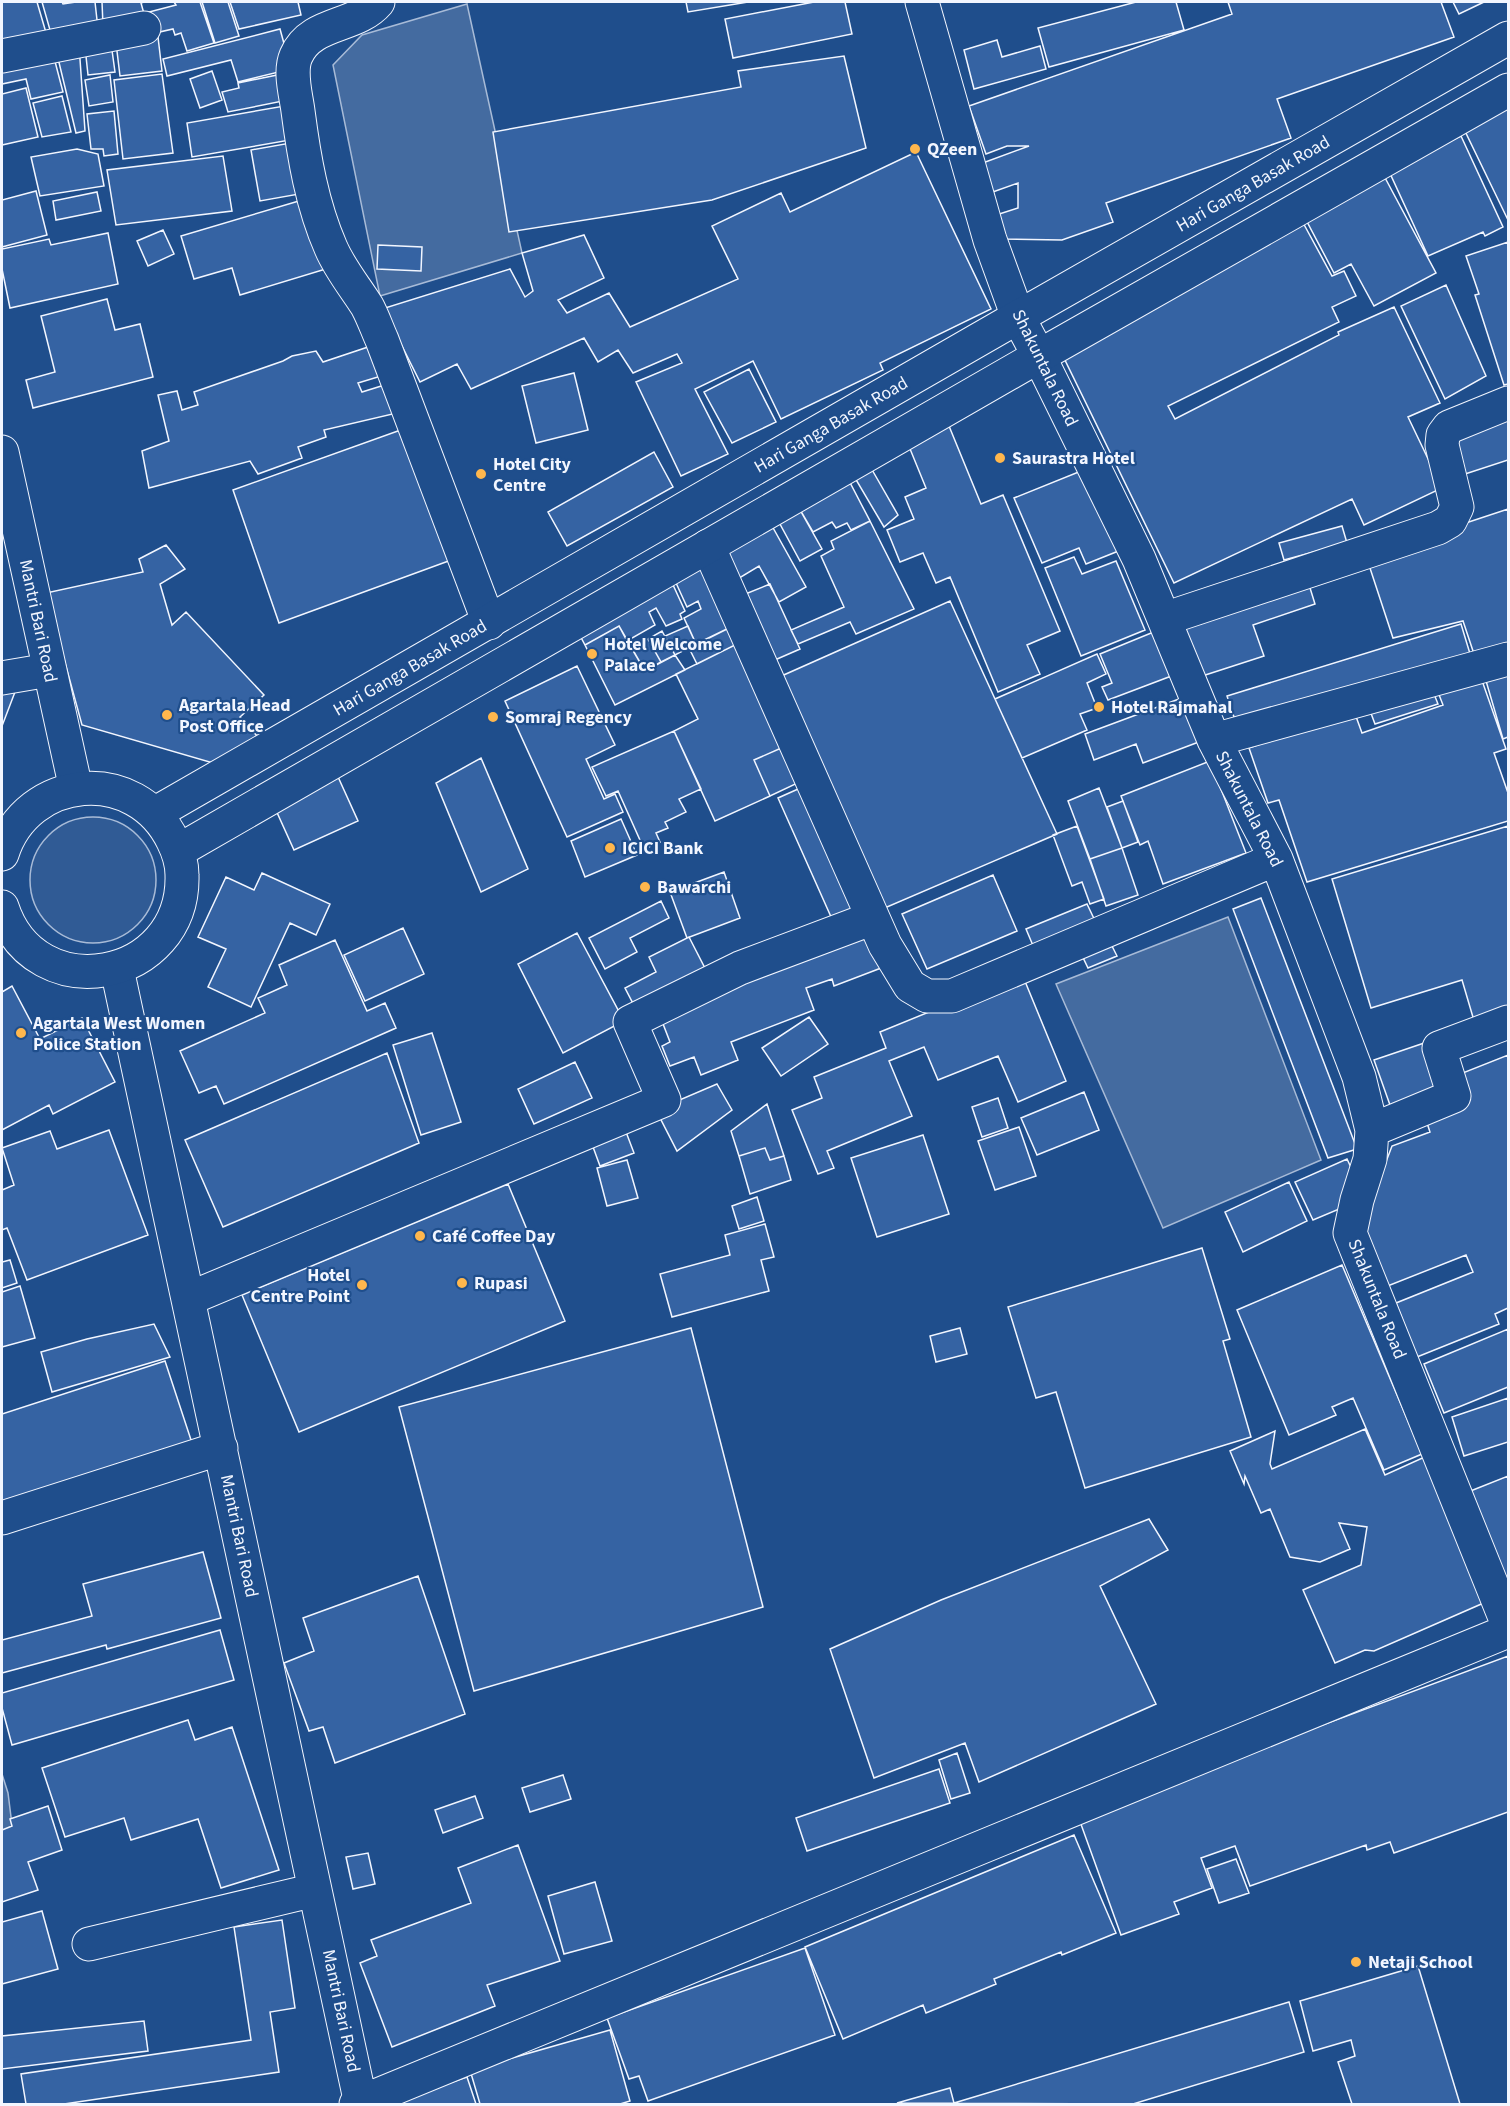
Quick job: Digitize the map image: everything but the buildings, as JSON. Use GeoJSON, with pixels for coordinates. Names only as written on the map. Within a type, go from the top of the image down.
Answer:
{"type":"FeatureCollection","features":[{"type":"Feature","properties":{"kind":"street"},"geometry":{"type":"LineString","coordinates":[[378,2],[367,12],[317,32],[296,57],[294,75],[302,141],[319,218],[332,251],[369,310],[382,340],[489,623]]}},
{"type":"Feature","properties":{"kind":"street","name":"Shakuntala Road"},"geometry":{"type":"LineString","coordinates":[[922,2],[990,240],[1018,317],[1040,356],[1139,559],[1214,740],[1276,859],[1359,1077],[1372,1130],[1370,1159],[1357,1200],[1350,1233],[1509,1625]]}},
{"type":"Feature","properties":{"kind":"street"},"geometry":{"type":"LineString","coordinates":[[2,56],[144,28]]}},
{"type":"Feature","properties":{"kind":"street","name":"Hari Ganga Basak Road"},"geometry":{"type":"LineString","coordinates":[[154,814],[1018,317],[1509,38]]}},
{"type":"Feature","properties":{"kind":"street"},"geometry":{"type":"LineString","coordinates":[[178,850],[1509,90]]}},
{"type":"Feature","properties":{"kind":"street"},"geometry":{"type":"LineString","coordinates":[[1164,619],[1438,528],[1450,521],[1457,507],[1442,445],[1443,435],[1449,427],[1509,403]]}},
{"type":"Feature","properties":{"kind":"street","name":"Mantri Bari Road"},"geometry":{"type":"LineString","coordinates":[[2,453],[76,789]]}},
{"type":"Feature","properties":{"kind":"street"},"geometry":{"type":"LineString","coordinates":[[708,546],[885,945],[910,986],[927,996],[952,996],[1276,859]]}},
{"type":"Feature","properties":{"kind":"street"},"geometry":{"type":"LineString","coordinates":[[1214,740],[1509,659]]}},
{"type":"Feature","properties":{"kind":"street"},"geometry":{"type":"LineString","coordinates":[[2,678],[49,670]]}},
{"type":"Feature","properties":{"kind":"street"},"geometry":{"type":"LineString","coordinates":[[2,854],[7,838],[24,814],[48,797],[76,789],[104,789],[131,798],[154,814],[168,830],[178,850],[182,874],[180,899],[172,922],[158,942],[140,958],[117,969],[92,973],[66,970],[42,960],[21,944],[3,919]]}},
{"type":"Feature","properties":{"kind":"street"},"geometry":{"type":"LineString","coordinates":[[188,1299],[664,1100],[630,1022],[740,968],[873,918]]}},
{"type":"Feature","properties":{"kind":"street","name":"Mantri Bari Road"},"geometry":{"type":"LineString","coordinates":[[117,969],[221,1448],[359,2104]]}},
{"type":"Feature","properties":{"kind":"street"},"geometry":{"type":"LineString","coordinates":[[1372,1130],[1454,1096],[1439,1048],[1509,1022]]}},
{"type":"Feature","properties":{"kind":"street"},"geometry":{"type":"LineString","coordinates":[[2,1518],[221,1448]]}},
{"type":"Feature","properties":{"kind":"street"},"geometry":{"type":"LineString","coordinates":[[359,2104],[1509,1631]]}},
{"type":"Feature","properties":{"kind":"street"},"geometry":{"type":"LineString","coordinates":[[89,1944],[315,1890]]}},
{"type":"Feature","properties":{"kind":"shaded area"},"geometry":{"type":"Polygon","coordinates":[[[467,4],[522,253],[380,296],[333,65],[362,35],[467,4]]]}},
{"type":"Feature","properties":{"kind":"shaded area"},"geometry":{"type":"Polygon","coordinates":[[[93,817],[117,822],[138,835],[151,856],[156,880],[151,904],[138,925],[117,938],[93,943],[69,938],[48,925],[35,904],[30,880],[35,856],[48,835],[69,822],[93,817]]]}},
{"type":"Feature","properties":{"kind":"shaded area"},"geometry":{"type":"Polygon","coordinates":[[[1228,917],[1321,1160],[1163,1228],[1056,984],[1228,917]]]}},
{"type":"Feature","properties":{"kind":"shaded area"},"geometry":{"type":"Polygon","coordinates":[[[2,1774],[8,1793],[13,1833],[2,1837],[2,1774]]]}},
{"type":"Feature","properties":{"kind":"place","name":"QZeen"},"geometry":{"type":"Point","coordinates":[915,149]}},
{"type":"Feature","properties":{"kind":"place","name":"Saurastra Hotel"},"geometry":{"type":"Point","coordinates":[1000,458]}},
{"type":"Feature","properties":{"kind":"place","name":"Hotel City Centre"},"geometry":{"type":"Point","coordinates":[481,474]}},
{"type":"Feature","properties":{"kind":"place","name":"Hotel Welcome Palace"},"geometry":{"type":"Point","coordinates":[592,654]}},
{"type":"Feature","properties":{"kind":"place","name":"Hotel Rajmahal"},"geometry":{"type":"Point","coordinates":[1099,707]}},
{"type":"Feature","properties":{"kind":"place","name":"Agartala Head Post Office"},"geometry":{"type":"Point","coordinates":[167,715]}},
{"type":"Feature","properties":{"kind":"place","name":"Somraj Regency"},"geometry":{"type":"Point","coordinates":[493,717]}},
{"type":"Feature","properties":{"kind":"place","name":"ICICI Bank"},"geometry":{"type":"Point","coordinates":[610,848]}},
{"type":"Feature","properties":{"kind":"place","name":"Bawarchi"},"geometry":{"type":"Point","coordinates":[645,887]}},
{"type":"Feature","properties":{"kind":"place","name":"Agartala West Women Police Station"},"geometry":{"type":"Point","coordinates":[21,1033]}},
{"type":"Feature","properties":{"kind":"place","name":"Café Coffee Day"},"geometry":{"type":"Point","coordinates":[420,1236]}},
{"type":"Feature","properties":{"kind":"place","name":"Rupasi"},"geometry":{"type":"Point","coordinates":[462,1283]}},
{"type":"Feature","properties":{"kind":"place","name":"Hotel Centre Point"},"geometry":{"type":"Point","coordinates":[362,1285]}},
{"type":"Feature","properties":{"kind":"place","name":"Netaji School"},"geometry":{"type":"Point","coordinates":[1356,1962]}}]}
